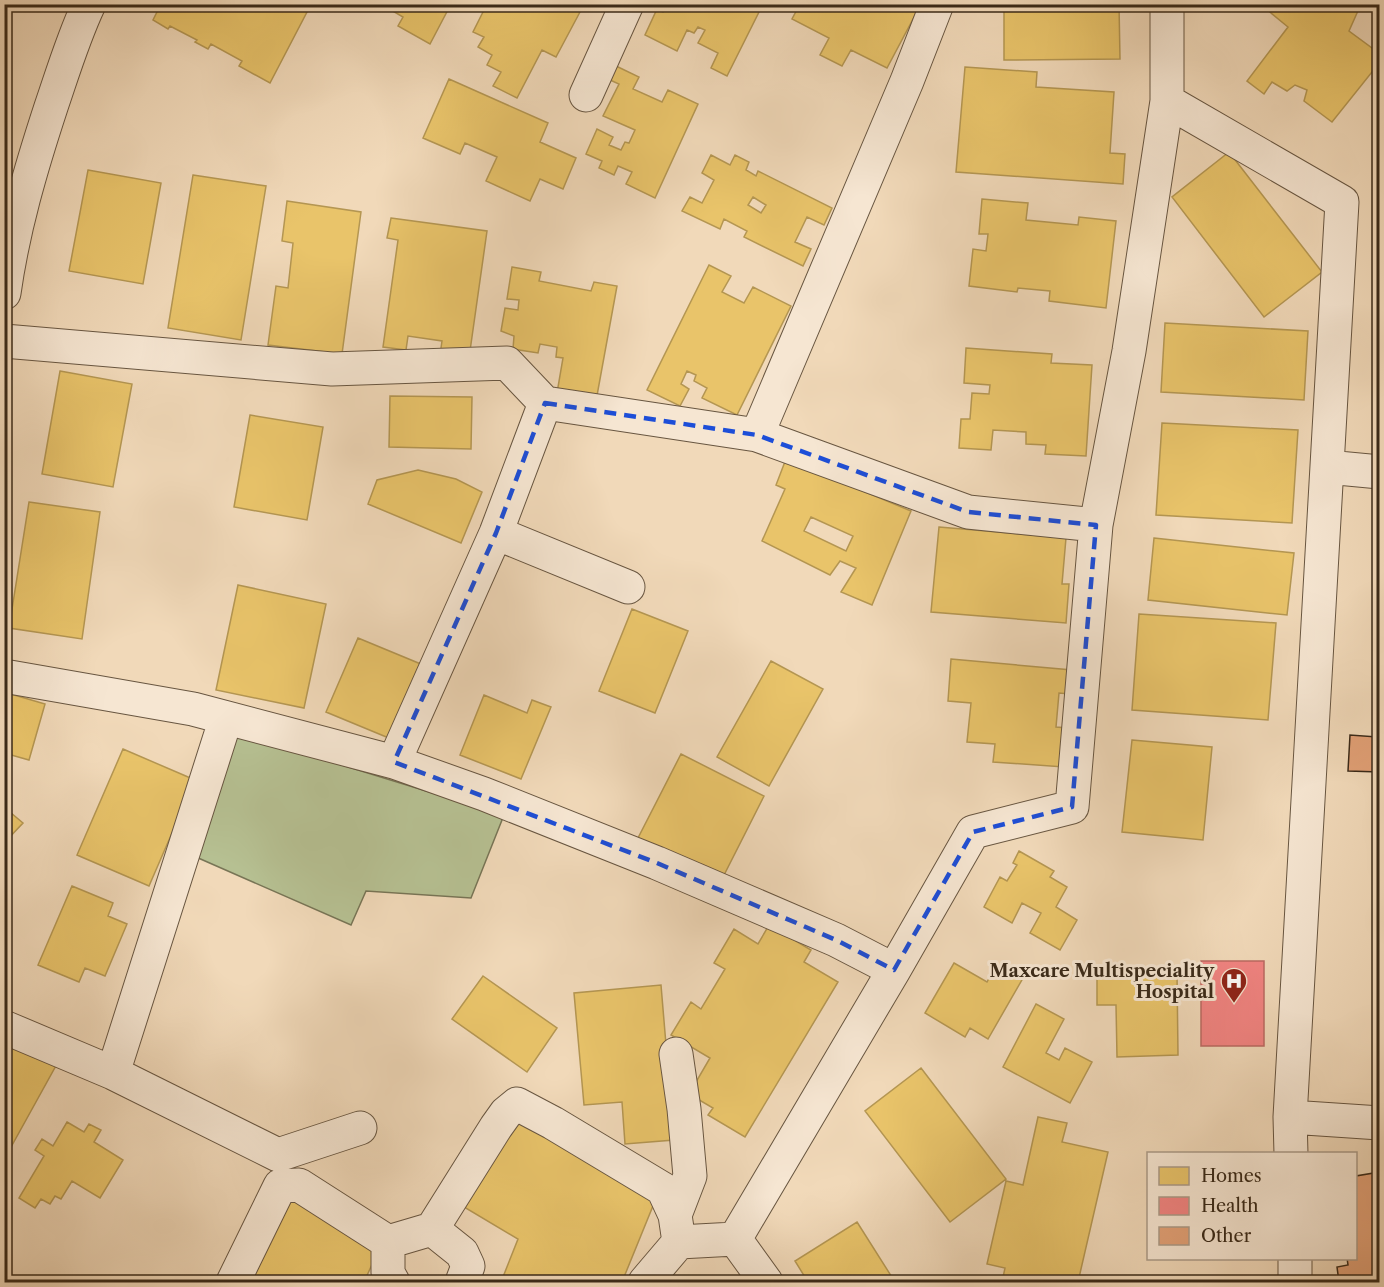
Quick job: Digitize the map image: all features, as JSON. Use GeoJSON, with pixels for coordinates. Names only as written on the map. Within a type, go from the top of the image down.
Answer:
{"type":"FeatureCollection","features":[{"type":"Feature","properties":{"kind":"street"},"geometry":{"type":"LineString","coordinates":[[4,293],[9,254],[32,163],[75,34],[89,4]]}},
{"type":"Feature","properties":{"kind":"street"},"geometry":{"type":"LineString","coordinates":[[586,95],[627,4]]}},
{"type":"Feature","properties":{"kind":"street"},"geometry":{"type":"LineString","coordinates":[[756,435],[903,92],[937,4]]}},
{"type":"Feature","properties":{"kind":"street"},"geometry":{"type":"LineString","coordinates":[[735,1239],[973,832],[1072,807],[1096,525],[1129,351],[1167,101],[1167,4]]}},
{"type":"Feature","properties":{"kind":"street"},"geometry":{"type":"LineString","coordinates":[[1167,101],[1342,202],[1290,1117],[1292,1152]]}},
{"type":"Feature","properties":{"kind":"street"},"geometry":{"type":"LineString","coordinates":[[4,341],[332,369],[507,363],[545,403],[756,435],[968,512],[1096,525]]}},
{"type":"Feature","properties":{"kind":"street"},"geometry":{"type":"LineString","coordinates":[[394,762],[496,532],[545,403]]}},
{"type":"Feature","properties":{"kind":"street"},"geometry":{"type":"LineString","coordinates":[[1327,466],[1380,472]]}},
{"type":"Feature","properties":{"kind":"street"},"geometry":{"type":"LineString","coordinates":[[496,532],[628,587]]}},
{"type":"Feature","properties":{"kind":"street"},"geometry":{"type":"LineString","coordinates":[[4,676],[193,709],[394,762],[484,794],[657,863],[836,940],[894,970]]}},
{"type":"Feature","properties":{"kind":"street"},"geometry":{"type":"LineString","coordinates":[[113,1073],[226,718]]}},
{"type":"Feature","properties":{"kind":"street"},"geometry":{"type":"LineString","coordinates":[[4,1026],[113,1073],[278,1155],[360,1128]]}},
{"type":"Feature","properties":{"kind":"street"},"geometry":{"type":"LineString","coordinates":[[645,1282],[677,1228],[690,1176],[676,1054]]}},
{"type":"Feature","properties":{"kind":"street"},"geometry":{"type":"LineString","coordinates":[[233,1282],[280,1186],[300,1185],[388,1242],[432,1229],[496,1127],[506,1113],[517,1104],[663,1190],[677,1228]]}},
{"type":"Feature","properties":{"kind":"street"},"geometry":{"type":"LineString","coordinates":[[1290,1117],[1380,1122]]}},
{"type":"Feature","properties":{"kind":"street"},"geometry":{"type":"LineString","coordinates":[[677,1228],[735,1239],[766,1282]]}},
{"type":"Feature","properties":{"kind":"street"},"geometry":{"type":"LineString","coordinates":[[432,1229],[462,1253],[468,1266],[462,1282]]}},
{"type":"Feature","properties":{"kind":"street"},"geometry":{"type":"LineString","coordinates":[[388,1242],[388,1274],[393,1282]]}},
{"type":"Feature","properties":{"kind":"street"},"geometry":{"type":"LineString","coordinates":[[1294,1260],[1295,1282]]}},
{"type":"Feature","properties":{"kind":"highlighted area"},"geometry":{"type":"Polygon","coordinates":[[[545,403],[757,435],[968,512],[1096,525],[1072,807],[973,832],[894,970],[836,940],[657,863],[394,762],[496,533],[545,403]]]}},
{"type":"Feature","properties":{"kind":"green space"},"geometry":{"type":"Polygon","coordinates":[[[238,733],[504,815],[471,898],[366,891],[351,925],[196,857],[238,733]]]}},
{"type":"Feature","properties":{"kind":"building: Homes"},"geometry":{"type":"Polygon","coordinates":[[[161,4],[293,4],[307,12],[270,83],[239,66],[242,61],[211,44],[208,49],[195,42],[197,40],[170,26],[168,29],[153,20],[161,4]]]}},
{"type":"Feature","properties":{"kind":"building: Homes"},"geometry":{"type":"Polygon","coordinates":[[[381,4],[451,4],[430,44],[398,26],[403,17],[381,4]]]}},
{"type":"Feature","properties":{"kind":"building: Homes"},"geometry":{"type":"Polygon","coordinates":[[[487,4],[578,4],[575,10],[580,12],[556,57],[542,50],[517,98],[493,86],[501,72],[487,65],[492,55],[478,47],[484,37],[473,32],[487,4]]]}},
{"type":"Feature","properties":{"kind":"building: Homes"},"geometry":{"type":"Polygon","coordinates":[[[667,4],[763,4],[727,76],[711,68],[718,53],[698,43],[705,30],[698,27],[694,33],[687,30],[677,51],[645,35],[657,9],[663,12],[667,4]]]}},
{"type":"Feature","properties":{"kind":"building: Homes"},"geometry":{"type":"Polygon","coordinates":[[[800,4],[921,4],[887,68],[851,50],[842,66],[820,55],[829,38],[792,19],[800,4]]]}},
{"type":"Feature","properties":{"kind":"building: Homes"},"geometry":{"type":"Polygon","coordinates":[[[1004,4],[1119,4],[1120,59],[1004,60],[1004,4]]]}},
{"type":"Feature","properties":{"kind":"building: Homes"},"geometry":{"type":"Polygon","coordinates":[[[1260,4],[1361,4],[1349,31],[1380,54],[1380,62],[1332,122],[1304,101],[1307,90],[1295,85],[1287,91],[1272,82],[1264,94],[1247,81],[1288,27],[1260,4]]]}},
{"type":"Feature","properties":{"kind":"building: Homes"},"geometry":{"type":"Polygon","coordinates":[[[614,65],[639,77],[633,89],[662,102],[668,90],[698,104],[655,198],[626,184],[632,172],[618,166],[614,175],[599,168],[602,161],[586,154],[597,129],[613,137],[609,145],[621,150],[625,142],[629,143],[635,130],[603,116],[619,84],[608,79],[614,65]]]}},
{"type":"Feature","properties":{"kind":"building: Homes"},"geometry":{"type":"Polygon","coordinates":[[[965,67],[1037,72],[1036,87],[1114,92],[1110,153],[1125,154],[1123,184],[956,172],[965,67]]]}},
{"type":"Feature","properties":{"kind":"building: Homes"},"geometry":{"type":"Polygon","coordinates":[[[449,79],[548,123],[540,142],[576,158],[563,189],[540,179],[530,201],[486,181],[497,157],[465,143],[460,154],[423,138],[449,79]]]}},
{"type":"Feature","properties":{"kind":"building: Homes"},"geometry":{"type":"Polygon","coordinates":[[[1229,152],[1322,272],[1264,317],[1172,197],[1229,152]]]}},
{"type":"Feature","properties":{"kind":"building: Homes"},"geometry":{"type":"Polygon","coordinates":[[[711,155],[730,165],[735,155],[749,162],[746,170],[756,176],[758,171],[832,208],[824,225],[807,217],[795,242],[811,249],[803,266],[744,237],[747,231],[724,219],[720,229],[682,211],[690,197],[702,203],[714,180],[702,173],[711,155]],[[753,197],[748,205],[761,213],[766,205],[753,197]]]}},
{"type":"Feature","properties":{"kind":"building: Homes"},"geometry":{"type":"Polygon","coordinates":[[[88,170],[161,183],[143,284],[69,271],[88,170]]]}},
{"type":"Feature","properties":{"kind":"building: Homes"},"geometry":{"type":"Polygon","coordinates":[[[193,175],[266,186],[241,340],[168,328],[193,175]]]}},
{"type":"Feature","properties":{"kind":"building: Homes"},"geometry":{"type":"Polygon","coordinates":[[[982,199],[1028,203],[1026,220],[1078,225],[1079,217],[1116,221],[1106,308],[1049,301],[1050,291],[1018,288],[1017,292],[969,286],[973,249],[986,251],[988,234],[979,234],[982,199]]]}},
{"type":"Feature","properties":{"kind":"building: Homes"},"geometry":{"type":"Polygon","coordinates":[[[287,201],[361,212],[342,354],[268,345],[276,286],[288,288],[293,243],[282,241],[287,201]]]}},
{"type":"Feature","properties":{"kind":"building: Homes"},"geometry":{"type":"Polygon","coordinates":[[[391,218],[487,231],[469,358],[440,355],[442,341],[408,336],[406,350],[383,347],[398,240],[387,238],[391,218]]]}},
{"type":"Feature","properties":{"kind":"building: Homes"},"geometry":{"type":"Polygon","coordinates":[[[709,265],[731,276],[722,292],[744,303],[753,287],[791,306],[737,415],[702,398],[707,388],[694,381],[696,375],[687,371],[681,384],[689,389],[680,406],[647,390],[709,265]]]}},
{"type":"Feature","properties":{"kind":"building: Homes"},"geometry":{"type":"Polygon","coordinates":[[[512,267],[541,272],[539,281],[591,291],[594,282],[617,286],[596,401],[557,393],[563,358],[556,357],[557,347],[540,344],[538,353],[513,349],[514,336],[501,331],[505,308],[518,310],[519,300],[507,299],[512,267]]]}},
{"type":"Feature","properties":{"kind":"building: Homes"},"geometry":{"type":"Polygon","coordinates":[[[1165,323],[1308,331],[1304,400],[1161,392],[1165,323]]]}},
{"type":"Feature","properties":{"kind":"building: Homes"},"geometry":{"type":"Polygon","coordinates":[[[966,348],[1052,354],[1051,363],[1092,365],[1086,456],[1045,454],[1046,445],[1026,444],[1026,432],[993,430],[991,450],[959,448],[961,419],[970,419],[972,393],[989,394],[990,385],[964,383],[966,348]]]}},
{"type":"Feature","properties":{"kind":"building: Homes"},"geometry":{"type":"Polygon","coordinates":[[[60,371],[132,384],[113,487],[42,474],[60,371]]]}},
{"type":"Feature","properties":{"kind":"building: Homes"},"geometry":{"type":"Polygon","coordinates":[[[390,396],[472,397],[471,449],[389,447],[390,396]]]}},
{"type":"Feature","properties":{"kind":"building: Homes"},"geometry":{"type":"Polygon","coordinates":[[[250,415],[323,427],[307,520],[234,507],[250,415]]]}},
{"type":"Feature","properties":{"kind":"building: Homes"},"geometry":{"type":"Polygon","coordinates":[[[1162,423],[1298,430],[1292,523],[1156,515],[1162,423]]]}},
{"type":"Feature","properties":{"kind":"building: Homes"},"geometry":{"type":"Polygon","coordinates":[[[786,459],[911,511],[872,605],[841,592],[856,568],[840,561],[830,575],[762,541],[785,489],[776,485],[786,459]],[[811,517],[804,531],[846,551],[853,536],[811,517]]]}},
{"type":"Feature","properties":{"kind":"building: Homes"},"geometry":{"type":"Polygon","coordinates":[[[418,470],[456,479],[482,492],[461,543],[368,504],[377,480],[418,470]]]}},
{"type":"Feature","properties":{"kind":"building: Homes"},"geometry":{"type":"Polygon","coordinates":[[[29,502],[100,512],[82,639],[9,628],[29,502]]]}},
{"type":"Feature","properties":{"kind":"building: Homes"},"geometry":{"type":"Polygon","coordinates":[[[939,527],[1066,538],[1062,584],[1069,584],[1066,623],[931,612],[939,527]]]}},
{"type":"Feature","properties":{"kind":"building: Homes"},"geometry":{"type":"Polygon","coordinates":[[[1154,538],[1294,553],[1287,615],[1148,600],[1154,538]]]}},
{"type":"Feature","properties":{"kind":"building: Homes"},"geometry":{"type":"Polygon","coordinates":[[[238,585],[326,604],[304,708],[216,690],[238,585]]]}},
{"type":"Feature","properties":{"kind":"building: Homes"},"geometry":{"type":"Polygon","coordinates":[[[632,609],[688,631],[655,713],[599,691],[632,609]]]}},
{"type":"Feature","properties":{"kind":"building: Homes"},"geometry":{"type":"Polygon","coordinates":[[[1139,614],[1276,623],[1268,720],[1132,710],[1139,614]]]}},
{"type":"Feature","properties":{"kind":"building: Homes"},"geometry":{"type":"Polygon","coordinates":[[[358,638],[428,667],[396,741],[326,712],[358,638]]]}},
{"type":"Feature","properties":{"kind":"building: Homes"},"geometry":{"type":"Polygon","coordinates":[[[951,659],[1072,670],[1070,694],[1059,693],[1056,727],[1068,728],[1064,767],[993,762],[995,744],[967,742],[971,703],[948,701],[951,659]]]}},
{"type":"Feature","properties":{"kind":"building: Homes"},"geometry":{"type":"Polygon","coordinates":[[[771,661],[823,689],[769,786],[717,757],[771,661]]]}},
{"type":"Feature","properties":{"kind":"building: Homes"},"geometry":{"type":"Polygon","coordinates":[[[4,692],[45,704],[29,760],[4,753],[4,692]]]}},
{"type":"Feature","properties":{"kind":"building: Homes"},"geometry":{"type":"Polygon","coordinates":[[[484,695],[527,713],[532,700],[551,707],[521,779],[460,755],[484,695]]]}},
{"type":"Feature","properties":{"kind":"building: Homes"},"geometry":{"type":"Polygon","coordinates":[[[1132,740],[1212,747],[1203,840],[1122,832],[1132,740]]]}},
{"type":"Feature","properties":{"kind":"building: Homes"},"geometry":{"type":"Polygon","coordinates":[[[123,749],[195,780],[149,886],[77,855],[123,749]]]}},
{"type":"Feature","properties":{"kind":"building: Homes"},"geometry":{"type":"Polygon","coordinates":[[[681,754],[764,796],[720,883],[637,840],[681,754]]]}},
{"type":"Feature","properties":{"kind":"building: Homes"},"geometry":{"type":"Polygon","coordinates":[[[4,807],[23,823],[4,843],[4,807]]]}},
{"type":"Feature","properties":{"kind":"building: Homes"},"geometry":{"type":"Polygon","coordinates":[[[1019,851],[1054,871],[1050,877],[1067,887],[1056,907],[1077,920],[1060,950],[1030,933],[1041,913],[1022,903],[1012,923],[984,907],[1000,877],[1007,881],[1017,865],[1013,863],[1019,851]]]}},
{"type":"Feature","properties":{"kind":"building: Homes"},"geometry":{"type":"Polygon","coordinates":[[[72,886],[113,903],[108,916],[127,924],[105,976],[85,968],[79,982],[38,965],[72,886]]]}},
{"type":"Feature","properties":{"kind":"building: Homes"},"geometry":{"type":"Polygon","coordinates":[[[769,925],[811,950],[804,962],[838,982],[745,1137],[708,1115],[713,1108],[689,1094],[710,1058],[671,1035],[691,1002],[701,1009],[725,969],[714,963],[734,929],[758,944],[769,925]]]}},
{"type":"Feature","properties":{"kind":"building: Homes"},"geometry":{"type":"Polygon","coordinates":[[[954,963],[987,982],[997,964],[1023,978],[988,1039],[970,1028],[965,1037],[925,1013],[954,963]]]}},
{"type":"Feature","properties":{"kind":"building: Homes"},"geometry":{"type":"Polygon","coordinates":[[[1177,973],[1178,1055],[1117,1057],[1116,1005],[1097,1005],[1097,974],[1177,973]]]}},
{"type":"Feature","properties":{"kind":"building: Homes"},"geometry":{"type":"Polygon","coordinates":[[[483,976],[557,1028],[527,1072],[452,1019],[483,976]]]}},
{"type":"Feature","properties":{"kind":"building: Homes"},"geometry":{"type":"Polygon","coordinates":[[[661,985],[674,1140],[625,1144],[622,1102],[584,1105],[574,993],[661,985]]]}},
{"type":"Feature","properties":{"kind":"building: Homes"},"geometry":{"type":"Polygon","coordinates":[[[1036,1004],[1064,1019],[1046,1053],[1059,1060],[1065,1048],[1092,1062],[1070,1103],[1003,1067],[1036,1004]]]}},
{"type":"Feature","properties":{"kind":"building: Homes"},"geometry":{"type":"Polygon","coordinates":[[[17,1039],[58,1062],[5,1158],[4,1049],[9,1052],[17,1039]]]}},
{"type":"Feature","properties":{"kind":"building: Homes"},"geometry":{"type":"Polygon","coordinates":[[[921,1068],[1006,1179],[950,1222],[865,1111],[921,1068]]]}},
{"type":"Feature","properties":{"kind":"building: Homes"},"geometry":{"type":"Polygon","coordinates":[[[521,1112],[657,1196],[622,1282],[501,1282],[518,1239],[464,1207],[521,1112]]]}},
{"type":"Feature","properties":{"kind":"building: Homes"},"geometry":{"type":"Polygon","coordinates":[[[1038,1117],[1067,1123],[1062,1142],[1108,1152],[1078,1282],[1002,1282],[1005,1268],[987,1264],[1006,1181],[1023,1185],[1038,1117]]]}},
{"type":"Feature","properties":{"kind":"building: Homes"},"geometry":{"type":"Polygon","coordinates":[[[67,1122],[84,1132],[89,1124],[101,1130],[94,1142],[123,1160],[100,1198],[72,1181],[61,1199],[55,1196],[50,1204],[41,1199],[35,1208],[19,1198],[44,1156],[35,1150],[42,1139],[53,1146],[67,1122]]]}},
{"type":"Feature","properties":{"kind":"building: Homes"},"geometry":{"type":"Polygon","coordinates":[[[286,1189],[380,1247],[364,1282],[241,1282],[286,1189]]]}},
{"type":"Feature","properties":{"kind":"building: Homes"},"geometry":{"type":"Polygon","coordinates":[[[857,1222],[895,1282],[808,1282],[795,1261],[857,1222]]]}},
{"type":"Feature","properties":{"kind":"building: Health"},"geometry":{"type":"Polygon","coordinates":[[[1201,961],[1264,961],[1264,1046],[1201,1046],[1201,961]]]}},
{"type":"Feature","properties":{"kind":"building: Other"},"geometry":{"type":"Polygon","coordinates":[[[1377,726],[1380,726],[1380,772],[1348,771],[1350,735],[1377,737],[1377,726]]]}},
{"type":"Feature","properties":{"kind":"building: Other"},"geometry":{"type":"Polygon","coordinates":[[[1380,1172],[1380,1282],[1339,1282],[1337,1267],[1348,1265],[1347,1260],[1357,1260],[1357,1176],[1380,1172]]]}},
{"type":"Feature","properties":{"kind":"place","name":"Maxcare Multispeciality Hospital"},"geometry":{"type":"Point","coordinates":[1234,1004]}}]}
